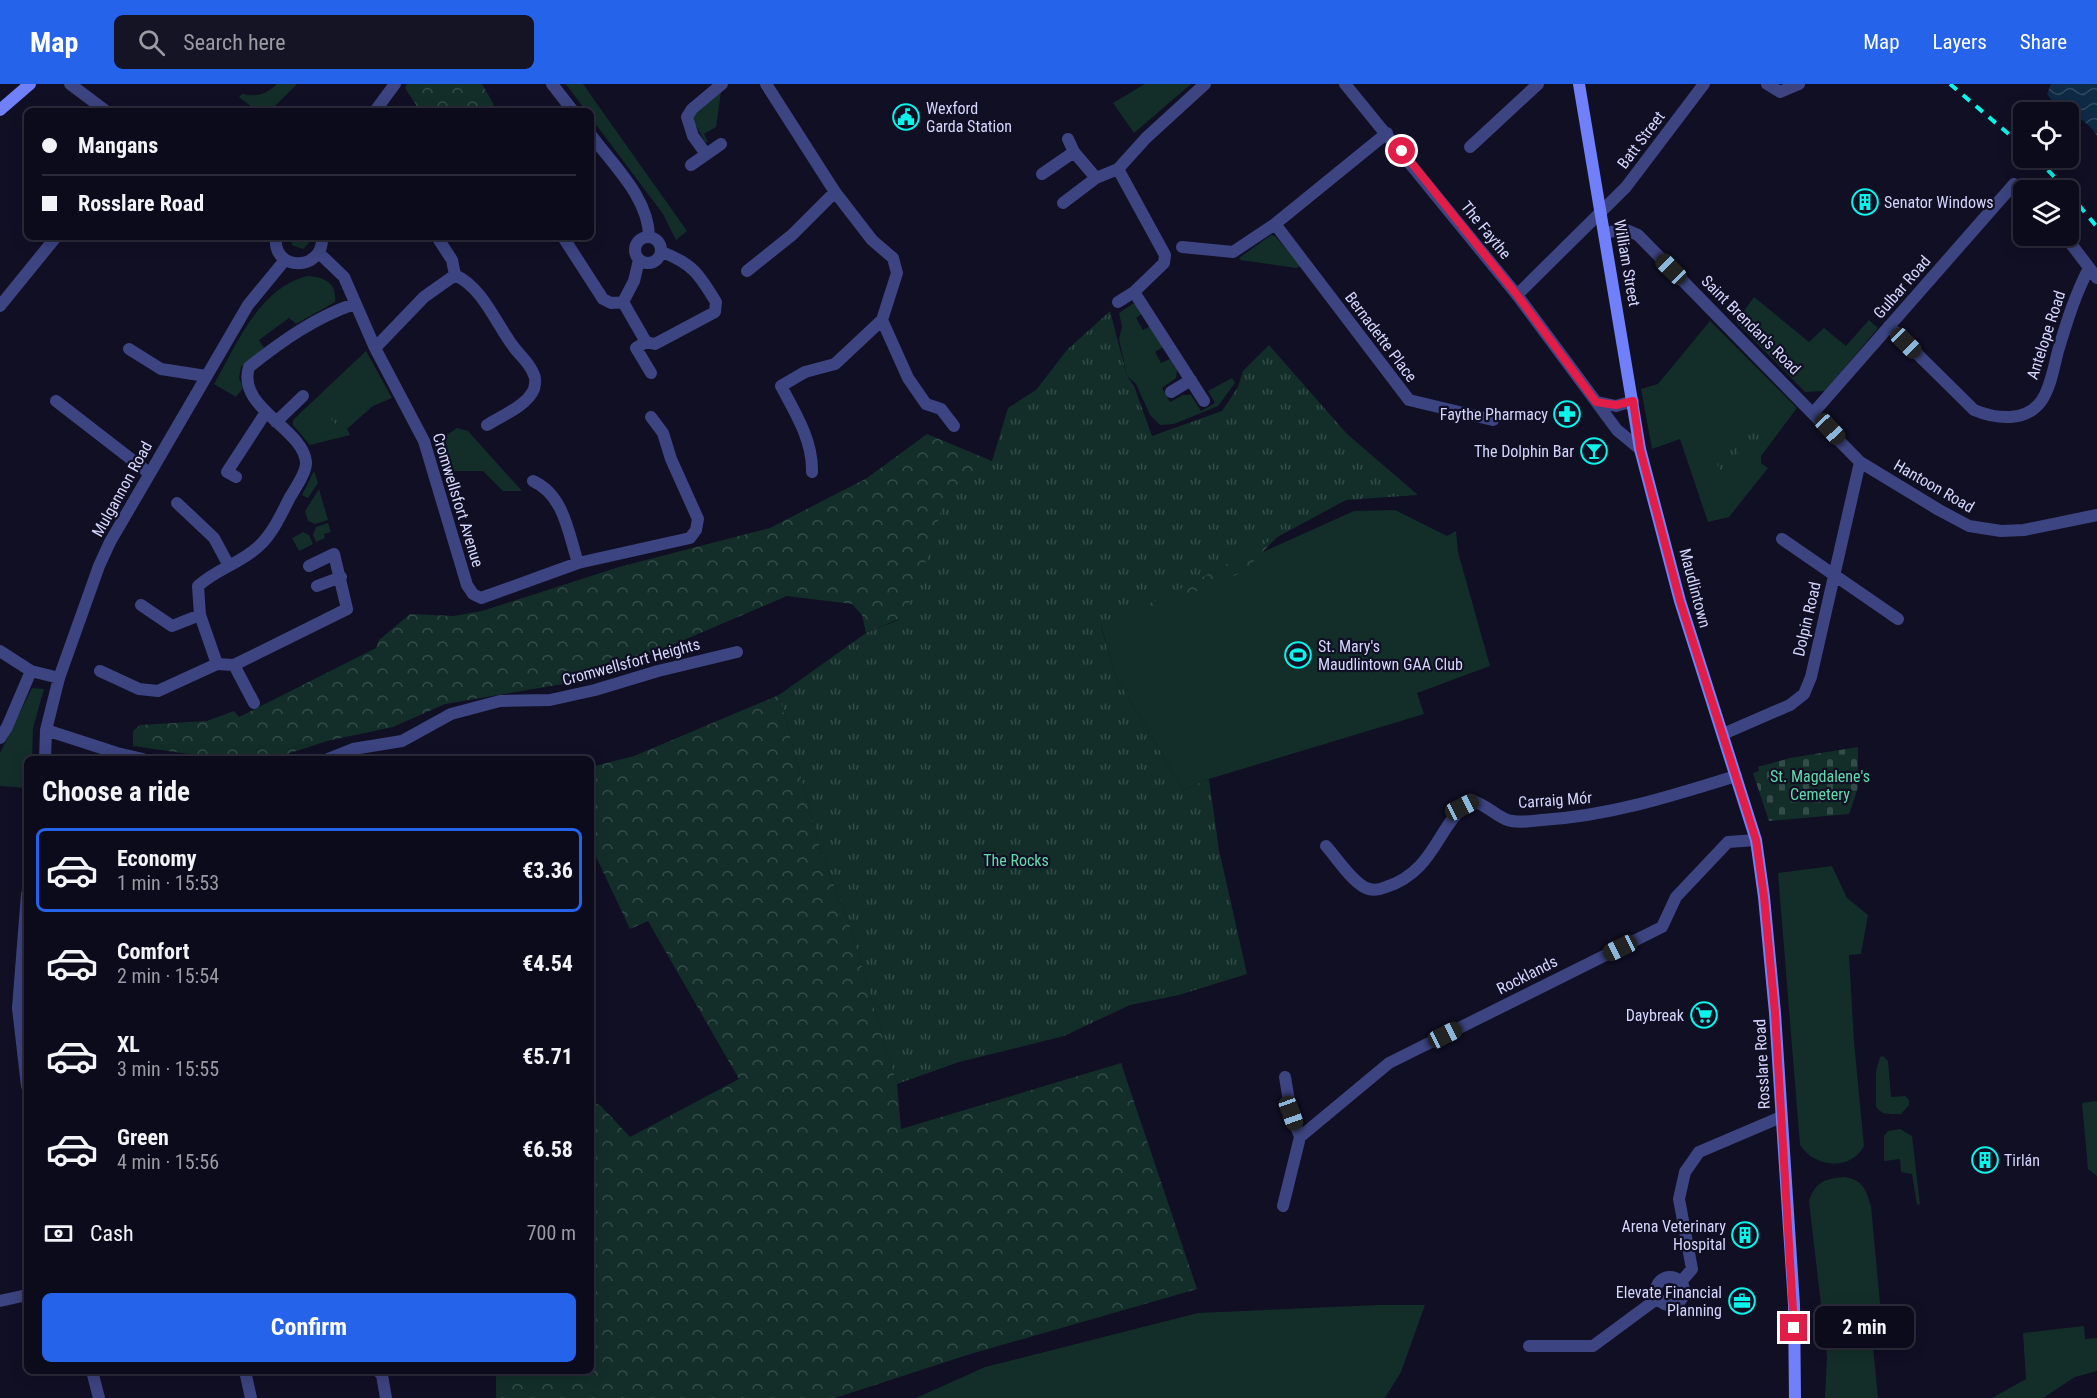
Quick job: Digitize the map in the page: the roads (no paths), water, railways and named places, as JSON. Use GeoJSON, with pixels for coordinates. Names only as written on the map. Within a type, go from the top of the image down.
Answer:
{"type":"FeatureCollection","features":[{"type":"Feature","properties":{"kind":"main road"},"geometry":{"type":"LineString","coordinates":[[0,110],[30,84]]}},
{"type":"Feature","properties":{"kind":"main road","name":"William Street"},"geometry":{"type":"LineString","coordinates":[[1579,84],[1640,449]]}},
{"type":"Feature","properties":{"kind":"main road","name":"Maudlintown"},"geometry":{"type":"LineString","coordinates":[[1640,449],[1680,601],[1723,734]]}},
{"type":"Feature","properties":{"kind":"main road","name":"Rosslare Road"},"geometry":{"type":"LineString","coordinates":[[1723,734],[1756,840],[1767,929],[1794,1305],[1795,1398]]}},
{"type":"Feature","properties":{"kind":"street"},"geometry":{"type":"LineString","coordinates":[[70,84],[102,108]]}},
{"type":"Feature","properties":{"kind":"street"},"geometry":{"type":"LineString","coordinates":[[377,108],[395,84]]}},
{"type":"Feature","properties":{"kind":"street"},"geometry":{"type":"LineString","coordinates":[[552,84],[571,108]]}},
{"type":"Feature","properties":{"kind":"street"},"geometry":{"type":"LineString","coordinates":[[706,154],[693,136],[687,117],[692,109],[722,84]]}},
{"type":"Feature","properties":{"kind":"street"},"geometry":{"type":"LineString","coordinates":[[766,84],[835,192],[872,240],[893,258],[897,273],[882,320],[835,364],[805,372],[781,386],[802,427],[813,460],[812,472]]}},
{"type":"Feature","properties":{"kind":"street"},"geometry":{"type":"LineString","coordinates":[[1063,203],[1096,178],[1118,169],[1146,138],[1205,84]]}},
{"type":"Feature","properties":{"kind":"street","name":"The Faythe"},"geometry":{"type":"LineString","coordinates":[[1345,84],[1517,295],[1617,430],[1640,449]]}},
{"type":"Feature","properties":{"kind":"street"},"geometry":{"type":"LineString","coordinates":[[1470,147],[1538,84]]}},
{"type":"Feature","properties":{"kind":"street","name":"Batt Street"},"geometry":{"type":"LineString","coordinates":[[1517,295],[1626,187],[1704,84]]}},
{"type":"Feature","properties":{"kind":"street"},"geometry":{"type":"LineString","coordinates":[[1767,84],[1780,92],[1799,84]]}},
{"type":"Feature","properties":{"kind":"street"},"geometry":{"type":"LineString","coordinates":[[1182,247],[1233,252],[1275,224],[1387,133]]}},
{"type":"Feature","properties":{"kind":"street"},"geometry":{"type":"LineString","coordinates":[[594,139],[641,202],[649,221],[648,237]]}},
{"type":"Feature","properties":{"kind":"street"},"geometry":{"type":"LineString","coordinates":[[1068,139],[1074,152],[1096,178]]}},
{"type":"Feature","properties":{"kind":"street"},"geometry":{"type":"LineString","coordinates":[[691,165],[721,144]]}},
{"type":"Feature","properties":{"kind":"street"},"geometry":{"type":"LineString","coordinates":[[1042,174],[1074,152]]}},
{"type":"Feature","properties":{"kind":"street"},"geometry":{"type":"LineString","coordinates":[[1118,169],[1165,255],[1164,263],[1134,292],[1118,302]]}},
{"type":"Feature","properties":{"kind":"street"},"geometry":{"type":"LineString","coordinates":[[747,271],[792,235],[835,192]]}},
{"type":"Feature","properties":{"kind":"street","name":"Gulbar Road"},"geometry":{"type":"LineString","coordinates":[[1814,412],[1889,326],[2013,194]]}},
{"type":"Feature","properties":{"kind":"street","name":"Bernadette Place"},"geometry":{"type":"LineString","coordinates":[[1275,224],[1409,400],[1494,420]]}},
{"type":"Feature","properties":{"kind":"street","name":"Saint Brendan's Road"},"geometry":{"type":"LineString","coordinates":[[1605,233],[1624,229],[1638,236],[1814,412]]}},
{"type":"Feature","properties":{"kind":"street"},"geometry":{"type":"LineString","coordinates":[[651,373],[636,348],[646,342],[655,344],[715,312],[716,302],[697,270],[680,259],[662,252],[657,240],[648,237],[637,243],[634,252],[639,260],[651,264],[658,260],[662,252]]}},
{"type":"Feature","properties":{"kind":"street"},"geometry":{"type":"LineString","coordinates":[[0,306],[54,240]]}},
{"type":"Feature","properties":{"kind":"street"},"geometry":{"type":"LineString","coordinates":[[276,240],[276,248],[285,260],[301,265],[308,263],[319,253],[321,240]]}},
{"type":"Feature","properties":{"kind":"street"},"geometry":{"type":"LineString","coordinates":[[438,240],[452,260],[455,275]]}},
{"type":"Feature","properties":{"kind":"street"},"geometry":{"type":"LineString","coordinates":[[565,240],[603,299],[611,303],[623,302]]}},
{"type":"Feature","properties":{"kind":"street"},"geometry":{"type":"LineString","coordinates":[[2073,246],[2093,273]]}},
{"type":"Feature","properties":{"kind":"street","name":"Cromwellsfort Avenue"},"geometry":{"type":"LineString","coordinates":[[319,253],[344,277],[375,348],[424,441],[467,585],[473,594],[481,598],[578,563],[690,538],[696,530],[698,519],[671,459],[663,433],[651,417]]}},
{"type":"Feature","properties":{"kind":"street","name":"Mulgannon Road"},"geometry":{"type":"LineString","coordinates":[[45,756],[46,730],[59,678],[99,566],[149,473],[248,305],[285,260]]}},
{"type":"Feature","properties":{"kind":"street"},"geometry":{"type":"LineString","coordinates":[[623,302],[634,281],[639,260]]}},
{"type":"Feature","properties":{"kind":"street","name":"Antelope Road"},"geometry":{"type":"LineString","coordinates":[[1889,326],[1974,410],[1992,417],[2009,418],[2025,413],[2042,400],[2074,298],[2093,273]]}},
{"type":"Feature","properties":{"kind":"street"},"geometry":{"type":"LineString","coordinates":[[375,348],[424,297],[455,275]]}},
{"type":"Feature","properties":{"kind":"street"},"geometry":{"type":"LineString","coordinates":[[455,275],[466,280],[479,295],[513,346],[528,363],[536,378],[534,389],[527,399],[486,425]]}},
{"type":"Feature","properties":{"kind":"street"},"geometry":{"type":"LineString","coordinates":[[1134,292],[1204,401]]}},
{"type":"Feature","properties":{"kind":"street"},"geometry":{"type":"LineString","coordinates":[[623,302],[646,342]]}},
{"type":"Feature","properties":{"kind":"street"},"geometry":{"type":"LineString","coordinates":[[217,664],[200,615],[198,586],[228,564],[244,558],[261,544],[282,514],[307,464],[298,446],[266,412],[248,384],[249,367],[300,328],[327,313],[354,304]]}},
{"type":"Feature","properties":{"kind":"street"},"geometry":{"type":"LineString","coordinates":[[882,320],[908,378],[926,404],[940,409],[954,426]]}},
{"type":"Feature","properties":{"kind":"street"},"geometry":{"type":"LineString","coordinates":[[129,349],[161,369],[206,376]]}},
{"type":"Feature","properties":{"kind":"street"},"geometry":{"type":"LineString","coordinates":[[1171,392],[1191,380]]}},
{"type":"Feature","properties":{"kind":"street"},"geometry":{"type":"LineString","coordinates":[[276,422],[303,396]]}},
{"type":"Feature","properties":{"kind":"street"},"geometry":{"type":"LineString","coordinates":[[56,401],[149,473]]}},
{"type":"Feature","properties":{"kind":"street"},"geometry":{"type":"LineString","coordinates":[[1596,402],[1616,405],[1633,401]]}},
{"type":"Feature","properties":{"kind":"street"},"geometry":{"type":"LineString","coordinates":[[236,477],[227,472],[266,412]]}},
{"type":"Feature","properties":{"kind":"street","name":"Hantoon Road"},"geometry":{"type":"LineString","coordinates":[[1814,412],[1860,462],[1969,526],[2001,531],[2024,530],[2097,515]]}},
{"type":"Feature","properties":{"kind":"street","name":"Dolpin Road"},"geometry":{"type":"LineString","coordinates":[[1723,734],[1790,705],[1804,694],[1811,677],[1860,462]]}},
{"type":"Feature","properties":{"kind":"street"},"geometry":{"type":"LineString","coordinates":[[533,480],[547,487],[557,499],[578,563]]}},
{"type":"Feature","properties":{"kind":"street"},"geometry":{"type":"LineString","coordinates":[[177,502],[214,538],[228,564]]}},
{"type":"Feature","properties":{"kind":"street"},"geometry":{"type":"LineString","coordinates":[[1782,539],[1898,619]]}},
{"type":"Feature","properties":{"kind":"street"},"geometry":{"type":"LineString","coordinates":[[100,671],[139,690],[158,690],[217,664],[234,665],[347,609],[334,554],[309,566]]}},
{"type":"Feature","properties":{"kind":"street"},"geometry":{"type":"LineString","coordinates":[[317,586],[341,577]]}},
{"type":"Feature","properties":{"kind":"street"},"geometry":{"type":"LineString","coordinates":[[141,605],[172,626],[200,615]]}},
{"type":"Feature","properties":{"kind":"street"},"geometry":{"type":"LineString","coordinates":[[0,651],[31,671],[59,678]]}},
{"type":"Feature","properties":{"kind":"street","name":"Cromwellsfort Heights"},"geometry":{"type":"LineString","coordinates":[[336,756],[353,749],[402,741],[451,714],[461,711],[500,701],[550,700],[595,690],[658,670],[737,652]]}},
{"type":"Feature","properties":{"kind":"street"},"geometry":{"type":"LineString","coordinates":[[234,665],[254,703]]}},
{"type":"Feature","properties":{"kind":"street"},"geometry":{"type":"LineString","coordinates":[[0,738],[8,727],[31,671]]}},
{"type":"Feature","properties":{"kind":"street"},"geometry":{"type":"LineString","coordinates":[[46,730],[130,756]]}},
{"type":"Feature","properties":{"kind":"street","name":"Carraig Mór"},"geometry":{"type":"LineString","coordinates":[[1326,846],[1364,887],[1378,890],[1397,884],[1415,873],[1436,847],[1462,807],[1473,801],[1485,805],[1506,819],[1523,822],[1563,819],[1612,812],[1736,776]]}},
{"type":"Feature","properties":{"kind":"street","name":"Rocklands"},"geometry":{"type":"LineString","coordinates":[[1300,1137],[1389,1063],[1662,927],[1676,897],[1728,842],[1756,840]]}},
{"type":"Feature","properties":{"kind":"street"},"geometry":{"type":"LineString","coordinates":[[24,932],[18,1008],[24,1060]]}},
{"type":"Feature","properties":{"kind":"street"},"geometry":{"type":"LineString","coordinates":[[1283,1206],[1300,1137],[1291,1113],[1285,1077]]}},
{"type":"Feature","properties":{"kind":"street"},"geometry":{"type":"LineString","coordinates":[[1680,1283],[1692,1269],[1679,1199],[1685,1172],[1699,1152],[1781,1116]]}},
{"type":"Feature","properties":{"kind":"street"},"geometry":{"type":"LineString","coordinates":[[1673,1278],[1680,1283],[1683,1295],[1678,1302],[1669,1305],[1658,1298],[1656,1290],[1660,1281],[1673,1278]]}},
{"type":"Feature","properties":{"kind":"street"},"geometry":{"type":"LineString","coordinates":[[0,1301],[24,1295]]}},
{"type":"Feature","properties":{"kind":"street"},"geometry":{"type":"LineString","coordinates":[[1529,1346],[1593,1347],[1658,1298]]}},
{"type":"Feature","properties":{"kind":"street"},"geometry":{"type":"LineString","coordinates":[[93,1374],[99,1398]]}},
{"type":"Feature","properties":{"kind":"street"},"geometry":{"type":"LineString","coordinates":[[246,1374],[251,1398]]}},
{"type":"Feature","properties":{"kind":"street"},"geometry":{"type":"LineString","coordinates":[[381,1374],[386,1398]]}},
{"type":"Feature","properties":{"kind":"water"},"geometry":{"type":"Polygon","coordinates":[[[2051,84],[2097,84],[2097,136],[2079,119],[2079,102],[2054,102],[2047,94],[2051,84]]]}},
{"type":"Feature","properties":{"kind":"railway"},"geometry":{"type":"LineString","coordinates":[[1950,84],[2013,138]]}},
{"type":"Feature","properties":{"kind":"railway"},"geometry":{"type":"LineString","coordinates":[[2046,168],[2057,180]]}},
{"type":"Feature","properties":{"kind":"railway"},"geometry":{"type":"LineString","coordinates":[[2079,205],[2097,227]]}},
{"type":"Feature","properties":{"kind":"place","name":"Wexford Garda Station"},"geometry":{"type":"Point","coordinates":[906,117]}},
{"type":"Feature","properties":{"kind":"place","name":"Senator Windows"},"geometry":{"type":"Point","coordinates":[1865,202]}},
{"type":"Feature","properties":{"kind":"place","name":"Faythe Pharmacy"},"geometry":{"type":"Point","coordinates":[1567,414]}},
{"type":"Feature","properties":{"kind":"place","name":"The Dolphin Bar"},"geometry":{"type":"Point","coordinates":[1594,451]}},
{"type":"Feature","properties":{"kind":"place","name":"St. Mary's Maudlintown GAA Club"},"geometry":{"type":"Point","coordinates":[1298,655]}},
{"type":"Feature","properties":{"kind":"place","name":"Daybreak"},"geometry":{"type":"Point","coordinates":[1704,1015]}},
{"type":"Feature","properties":{"kind":"place","name":"Tirlán"},"geometry":{"type":"Point","coordinates":[1985,1160]}},
{"type":"Feature","properties":{"kind":"place","name":"Arena Veterinary Hospital"},"geometry":{"type":"Point","coordinates":[1745,1235]}},
{"type":"Feature","properties":{"kind":"place","name":"Elevate Financial Planning"},"geometry":{"type":"Point","coordinates":[1742,1301]}},
{"type":"Feature","properties":{"kind":"park label","name":"St. Magdalene's Cemetery"},"geometry":{"type":"Point","coordinates":[1820,785]}},
{"type":"Feature","properties":{"kind":"park label","name":"The Rocks"},"geometry":{"type":"Point","coordinates":[1016,860]}}]}
